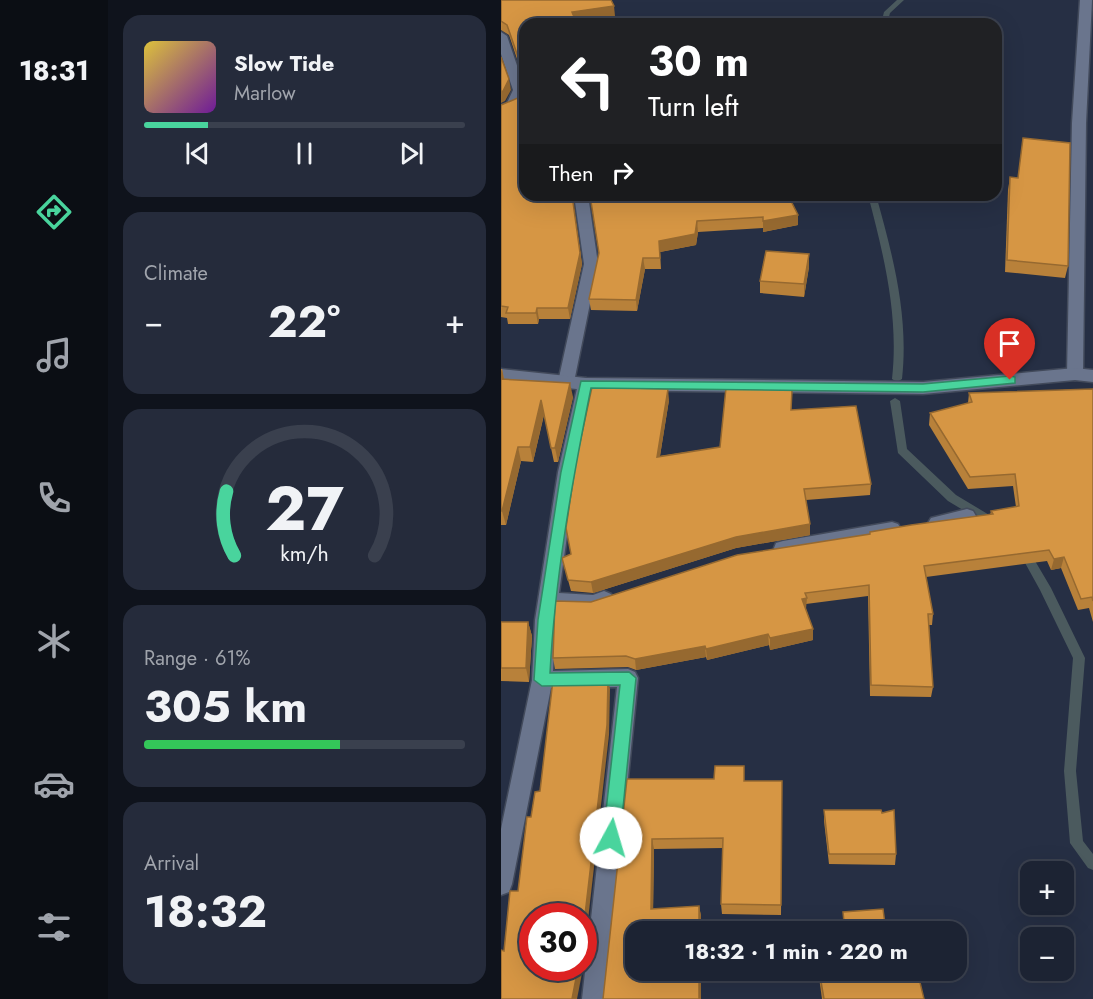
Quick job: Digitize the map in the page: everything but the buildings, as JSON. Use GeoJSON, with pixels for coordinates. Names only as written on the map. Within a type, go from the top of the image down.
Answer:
{"type":"FeatureCollection","features":[{"type":"Feature","properties":{"kind":"street"},"geometry":{"type":"LineString","coordinates":[[1075,374],[1079,123],[1086,0]]}},
{"type":"Feature","properties":{"kind":"street"},"geometry":{"type":"LineString","coordinates":[[501,36],[519,90],[513,105],[501,110]]}},
{"type":"Feature","properties":{"kind":"street"},"geometry":{"type":"LineString","coordinates":[[566,382],[591,264],[582,201]]}},
{"type":"Feature","properties":{"kind":"street"},"geometry":{"type":"LineString","coordinates":[[1076,327],[1093,320]]}},
{"type":"Feature","properties":{"kind":"street"},"geometry":{"type":"LineString","coordinates":[[501,375],[586,384],[923,388],[1075,374],[1093,376]]}},
{"type":"Feature","properties":{"kind":"street"},"geometry":{"type":"LineString","coordinates":[[501,884],[542,680],[549,600],[567,472],[586,384]]}},
{"type":"Feature","properties":{"kind":"street"},"geometry":{"type":"LineString","coordinates":[[768,551],[951,522],[967,516]]}},
{"type":"Feature","properties":{"kind":"street"},"geometry":{"type":"LineString","coordinates":[[549,600],[593,603],[627,591]]}},
{"type":"Feature","properties":{"kind":"street"},"geometry":{"type":"LineString","coordinates":[[542,680],[629,678],[594,999]]}},
{"type":"Feature","properties":{"kind":"waterway"},"geometry":{"type":"LineString","coordinates":[[886,18],[887,12],[901,0]]}},
{"type":"Feature","properties":{"kind":"waterway"},"geometry":{"type":"LineString","coordinates":[[874,201],[894,287],[899,334],[897,379]]}},
{"type":"Feature","properties":{"kind":"waterway"},"geometry":{"type":"LineString","coordinates":[[895,401],[902,450],[952,498],[992,522]]}},
{"type":"Feature","properties":{"kind":"waterway"},"geometry":{"type":"LineString","coordinates":[[1024,552],[1045,588],[1079,658],[1070,771],[1077,843],[1093,864]]}},
{"type":"Feature","properties":{"kind":"route"},"geometry":{"type":"LineString","coordinates":[[611,838],[629,678],[542,680],[545,620],[567,472],[586,384],[923,388],[1010,380]]}}]}
